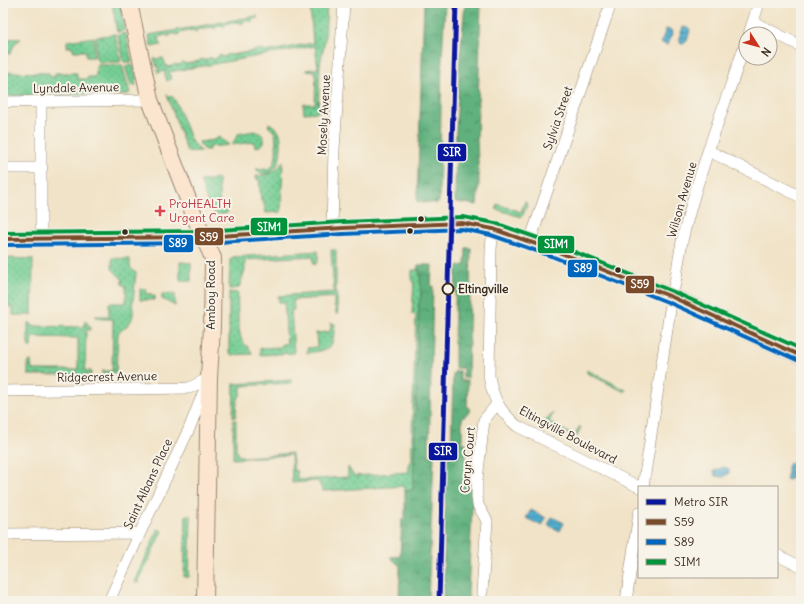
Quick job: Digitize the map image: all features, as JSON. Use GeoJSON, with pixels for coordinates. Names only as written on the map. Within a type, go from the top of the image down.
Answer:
{"type":"FeatureCollection","features":[{"type":"Feature","properties":{"kind":"main road","name":"Amboy Road"},"geometry":{"type":"LineString","coordinates":[[129,3],[150,100],[196,220],[213,258],[212,327],[209,378],[205,601]]}},
{"type":"Feature","properties":{"kind":"main road"},"geometry":{"type":"LineString","coordinates":[[3,239],[204,237],[462,223],[493,229],[530,241],[672,297],[801,356]]}},
{"type":"Feature","properties":{"kind":"street","name":"Mosely Avenue"},"geometry":{"type":"LineString","coordinates":[[332,229],[334,149],[344,3]]}},
{"type":"Feature","properties":{"kind":"street","name":"Sylvia Street"},"geometry":{"type":"LineString","coordinates":[[530,241],[611,3]]}},
{"type":"Feature","properties":{"kind":"street"},"geometry":{"type":"LineString","coordinates":[[752,26],[759,3]]}},
{"type":"Feature","properties":{"kind":"street"},"geometry":{"type":"LineString","coordinates":[[753,22],[801,46]]}},
{"type":"Feature","properties":{"kind":"street","name":"Wilson Avenue"},"geometry":{"type":"LineString","coordinates":[[643,486],[672,297],[677,277],[685,226],[738,66]]}},
{"type":"Feature","properties":{"kind":"street","name":"Lyndale Avenue"},"geometry":{"type":"LineString","coordinates":[[3,102],[150,100]]}},
{"type":"Feature","properties":{"kind":"street"},"geometry":{"type":"LineString","coordinates":[[41,239],[42,102]]}},
{"type":"Feature","properties":{"kind":"street"},"geometry":{"type":"LineString","coordinates":[[709,151],[801,197]]}},
{"type":"Feature","properties":{"kind":"street"},"geometry":{"type":"LineString","coordinates":[[3,168],[42,168]]}},
{"type":"Feature","properties":{"kind":"street","name":"Eltingville Boulevard"},"geometry":{"type":"LineString","coordinates":[[493,229],[491,249],[489,376],[497,404],[506,416],[517,426],[638,486]]}},
{"type":"Feature","properties":{"kind":"street","name":"Ridgecrest Avenue"},"geometry":{"type":"LineString","coordinates":[[3,392],[189,388],[209,378]]}},
{"type":"Feature","properties":{"kind":"street","name":"Saint Albans Place"},"geometry":{"type":"LineString","coordinates":[[109,601],[189,429],[209,378]]}},
{"type":"Feature","properties":{"kind":"street","name":"Coryn Court"},"geometry":{"type":"LineString","coordinates":[[482,592],[487,521],[478,505],[477,480],[484,420],[497,404]]}},
{"type":"Feature","properties":{"kind":"street"},"geometry":{"type":"LineString","coordinates":[[626,601],[638,521]]}},
{"type":"Feature","properties":{"kind":"street"},"geometry":{"type":"LineString","coordinates":[[3,534],[140,533]]}},
{"type":"Feature","properties":{"kind":"street"},"geometry":{"type":"LineString","coordinates":[[778,556],[801,567]]}},
{"type":"Feature","properties":{"kind":"green space"},"geometry":{"type":"Polygon","coordinates":[[[112,3],[120,3],[125,30],[117,32],[112,3]]]}},
{"type":"Feature","properties":{"kind":"green space"},"geometry":{"type":"Polygon","coordinates":[[[327,3],[325,40],[320,64],[318,112],[304,113],[303,104],[315,104],[316,72],[306,70],[318,68],[315,46],[169,72],[171,79],[167,81],[164,71],[158,73],[157,70],[159,67],[157,67],[154,59],[163,58],[167,67],[174,64],[181,64],[183,62],[186,64],[199,61],[201,59],[204,60],[210,57],[213,59],[217,58],[219,55],[224,57],[228,54],[231,55],[254,51],[256,49],[263,49],[264,52],[313,43],[310,6],[327,3]]]}},
{"type":"Feature","properties":{"kind":"green space"},"geometry":{"type":"Polygon","coordinates":[[[424,3],[445,3],[442,59],[439,202],[437,203],[417,202],[424,3]]]}},
{"type":"Feature","properties":{"kind":"green space"},"geometry":{"type":"Polygon","coordinates":[[[465,3],[481,3],[477,140],[479,183],[477,205],[455,202],[456,129],[465,3]]]}},
{"type":"Feature","properties":{"kind":"green space"},"geometry":{"type":"Polygon","coordinates":[[[257,16],[257,18],[253,19],[251,22],[248,20],[244,21],[242,24],[239,22],[225,24],[224,27],[221,25],[217,26],[215,29],[212,27],[205,30],[198,29],[196,32],[193,30],[180,33],[178,35],[171,34],[169,37],[166,35],[159,37],[161,45],[151,47],[149,35],[257,16]]]}},
{"type":"Feature","properties":{"kind":"green space"},"geometry":{"type":"Polygon","coordinates":[[[126,33],[132,62],[124,62],[118,35],[126,33]]]}},
{"type":"Feature","properties":{"kind":"green space"},"geometry":{"type":"Polygon","coordinates":[[[115,34],[121,61],[99,62],[96,59],[96,37],[115,34]]]}},
{"type":"Feature","properties":{"kind":"green space"},"geometry":{"type":"Polygon","coordinates":[[[94,37],[94,57],[86,57],[86,51],[73,51],[73,47],[67,47],[67,41],[94,37]]]}},
{"type":"Feature","properties":{"kind":"green space"},"geometry":{"type":"Polygon","coordinates":[[[3,38],[21,39],[15,43],[10,54],[6,54],[6,72],[49,73],[49,76],[55,77],[55,73],[77,73],[77,79],[88,79],[88,77],[94,77],[96,75],[96,67],[99,65],[122,65],[130,93],[126,95],[88,94],[3,96],[3,38]]]}},
{"type":"Feature","properties":{"kind":"green space"},"geometry":{"type":"Polygon","coordinates":[[[133,65],[137,80],[135,81],[136,85],[131,86],[125,66],[133,65]]]}},
{"type":"Feature","properties":{"kind":"green space"},"geometry":{"type":"Polygon","coordinates":[[[167,95],[173,97],[175,100],[191,141],[201,151],[187,152],[167,95]]]}},
{"type":"Feature","properties":{"kind":"green space"},"geometry":{"type":"Polygon","coordinates":[[[269,123],[276,128],[280,134],[280,156],[278,165],[272,171],[262,174],[256,169],[270,168],[276,157],[275,133],[268,126],[269,123]]]}},
{"type":"Feature","properties":{"kind":"green space"},"geometry":{"type":"Polygon","coordinates":[[[254,131],[260,133],[264,138],[264,142],[261,146],[255,147],[254,142],[232,145],[238,134],[254,131]]]}},
{"type":"Feature","properties":{"kind":"green space"},"geometry":{"type":"Polygon","coordinates":[[[219,137],[229,145],[209,147],[209,150],[205,150],[199,142],[214,140],[219,137]]]}},
{"type":"Feature","properties":{"kind":"green space"},"geometry":{"type":"Polygon","coordinates":[[[283,161],[281,212],[266,213],[263,200],[261,200],[259,179],[256,179],[256,176],[272,173],[281,165],[283,161]]]}},
{"type":"Feature","properties":{"kind":"green space"},"geometry":{"type":"Polygon","coordinates":[[[218,179],[220,207],[227,207],[227,213],[224,214],[215,214],[212,211],[200,181],[218,179]]]}},
{"type":"Feature","properties":{"kind":"green space"},"geometry":{"type":"Polygon","coordinates":[[[525,201],[527,205],[521,217],[496,209],[497,204],[521,212],[525,201]]]}},
{"type":"Feature","properties":{"kind":"green space"},"geometry":{"type":"Polygon","coordinates":[[[466,248],[471,248],[468,378],[463,378],[463,368],[455,368],[454,344],[456,268],[457,266],[465,265],[466,248]]]}},
{"type":"Feature","properties":{"kind":"green space"},"geometry":{"type":"Polygon","coordinates":[[[331,250],[336,250],[336,293],[338,314],[336,314],[336,307],[334,307],[334,297],[293,300],[294,310],[291,310],[294,353],[260,355],[260,348],[282,347],[282,344],[287,344],[284,302],[279,302],[278,296],[334,292],[331,250]]]}},
{"type":"Feature","properties":{"kind":"green space"},"geometry":{"type":"Polygon","coordinates":[[[318,251],[318,261],[315,265],[313,256],[245,260],[245,270],[239,288],[229,289],[230,260],[233,257],[318,251]]]}},
{"type":"Feature","properties":{"kind":"green space"},"geometry":{"type":"Polygon","coordinates":[[[3,258],[33,259],[32,315],[13,315],[13,307],[8,307],[8,301],[3,301],[3,258]]]}},
{"type":"Feature","properties":{"kind":"green space"},"geometry":{"type":"Polygon","coordinates":[[[112,258],[130,259],[130,267],[136,273],[132,302],[133,317],[127,326],[118,333],[116,373],[102,374],[102,371],[112,371],[113,319],[102,319],[95,316],[109,316],[109,303],[126,303],[126,287],[121,283],[123,280],[112,269],[112,258]]]}},
{"type":"Feature","properties":{"kind":"green space"},"geometry":{"type":"Polygon","coordinates":[[[180,262],[191,263],[191,281],[180,281],[180,262]]]}},
{"type":"Feature","properties":{"kind":"green space"},"geometry":{"type":"Polygon","coordinates":[[[418,265],[432,265],[431,286],[433,286],[429,456],[434,456],[428,601],[399,601],[400,566],[390,557],[400,556],[402,519],[405,518],[405,491],[413,490],[418,305],[421,297],[420,270],[417,270],[418,265]]]}},
{"type":"Feature","properties":{"kind":"green space"},"geometry":{"type":"Polygon","coordinates":[[[412,270],[420,270],[421,297],[419,304],[413,491],[405,491],[404,486],[323,491],[318,481],[292,483],[291,455],[233,459],[233,420],[236,420],[236,449],[238,455],[244,457],[292,453],[294,471],[297,471],[297,480],[348,477],[348,467],[354,476],[409,472],[409,462],[411,462],[416,315],[412,314],[414,282],[412,281],[412,270]]]}},
{"type":"Feature","properties":{"kind":"green space"},"geometry":{"type":"Polygon","coordinates":[[[140,289],[146,289],[146,294],[152,294],[152,296],[155,296],[155,300],[140,300],[140,289]]]}},
{"type":"Feature","properties":{"kind":"green space"},"geometry":{"type":"Polygon","coordinates":[[[229,292],[238,293],[240,334],[243,342],[252,354],[232,355],[229,353],[229,292]]]}},
{"type":"Feature","properties":{"kind":"green space"},"geometry":{"type":"Polygon","coordinates":[[[162,294],[175,294],[175,306],[162,299],[162,294]]]}},
{"type":"Feature","properties":{"kind":"green space"},"geometry":{"type":"Polygon","coordinates":[[[85,320],[90,327],[90,330],[86,330],[85,371],[91,371],[91,375],[28,375],[28,363],[30,361],[32,370],[78,370],[78,338],[32,337],[31,347],[29,347],[28,323],[31,323],[32,326],[84,327],[85,320]]]}},
{"type":"Feature","properties":{"kind":"green space"},"geometry":{"type":"Polygon","coordinates":[[[331,323],[335,324],[332,344],[330,347],[307,353],[307,348],[317,347],[316,333],[330,332],[331,323]]]}},
{"type":"Feature","properties":{"kind":"green space"},"geometry":{"type":"Polygon","coordinates":[[[587,370],[626,390],[625,392],[587,373],[587,370]]]}},
{"type":"Feature","properties":{"kind":"green space"},"geometry":{"type":"Polygon","coordinates":[[[455,371],[460,371],[460,380],[468,381],[467,406],[471,411],[462,418],[462,443],[466,443],[466,469],[472,476],[473,489],[468,593],[469,601],[443,601],[446,457],[451,457],[453,373],[455,373],[455,371]]]}},
{"type":"Feature","properties":{"kind":"green space"},"geometry":{"type":"Polygon","coordinates":[[[291,380],[291,383],[241,386],[241,393],[237,401],[236,417],[233,417],[234,384],[291,380]]]}},
{"type":"Feature","properties":{"kind":"green space"},"geometry":{"type":"Polygon","coordinates":[[[553,413],[549,422],[575,436],[579,427],[581,427],[576,438],[543,422],[553,413]]]}},
{"type":"Feature","properties":{"kind":"green space"},"geometry":{"type":"Polygon","coordinates":[[[186,515],[191,516],[189,577],[184,577],[186,515]]]}},
{"type":"Feature","properties":{"kind":"green space"},"geometry":{"type":"Polygon","coordinates":[[[158,529],[162,531],[138,583],[135,582],[158,529]]]}},
{"type":"Feature","properties":{"kind":"water"},"geometry":{"type":"Polygon","coordinates":[[[683,27],[689,28],[690,30],[687,41],[681,44],[679,38],[683,27]]]}},
{"type":"Feature","properties":{"kind":"water"},"geometry":{"type":"Polygon","coordinates":[[[666,29],[673,31],[668,45],[661,43],[666,29]]]}},
{"type":"Feature","properties":{"kind":"water"},"geometry":{"type":"Polygon","coordinates":[[[789,463],[794,465],[794,471],[792,478],[788,480],[786,479],[788,472],[787,466],[789,463]]]}},
{"type":"Feature","properties":{"kind":"water"},"geometry":{"type":"Polygon","coordinates":[[[724,467],[729,469],[729,473],[724,477],[715,476],[714,471],[724,467]]]}},
{"type":"Feature","properties":{"kind":"water"},"geometry":{"type":"Polygon","coordinates":[[[531,510],[546,518],[542,526],[526,518],[531,510]]]}},
{"type":"Feature","properties":{"kind":"water"},"geometry":{"type":"Polygon","coordinates":[[[552,517],[564,523],[560,531],[548,525],[552,517]]]}},
{"type":"Feature","properties":{"kind":"metro line","name":"SIR"},"geometry":{"type":"LineString","coordinates":[[439,601],[456,3]]}},
{"type":"Feature","properties":{"kind":"transit line","name":"SIM1"},"geometry":{"type":"LineString","coordinates":[[3,233],[204,231],[343,222],[463,217],[495,223],[555,244],[674,292],[801,349]]}},
{"type":"Feature","properties":{"kind":"transit line","name":"S59"},"geometry":{"type":"LineString","coordinates":[[3,239],[204,237],[343,228],[462,223],[493,229],[553,250],[672,297],[801,356]]}},
{"type":"Feature","properties":{"kind":"transit line","name":"S89"},"geometry":{"type":"LineString","coordinates":[[3,245],[204,243],[343,234],[462,229],[491,235],[551,256],[670,303],[799,361]]}},
{"type":"Feature","properties":{"kind":"place","name":"ProHEALTH Urgent Care"},"geometry":{"type":"Point","coordinates":[160,211]}},
{"type":"Feature","properties":{"kind":"place","name":"Eltingville"},"geometry":{"type":"Point","coordinates":[448,289]}}]}
